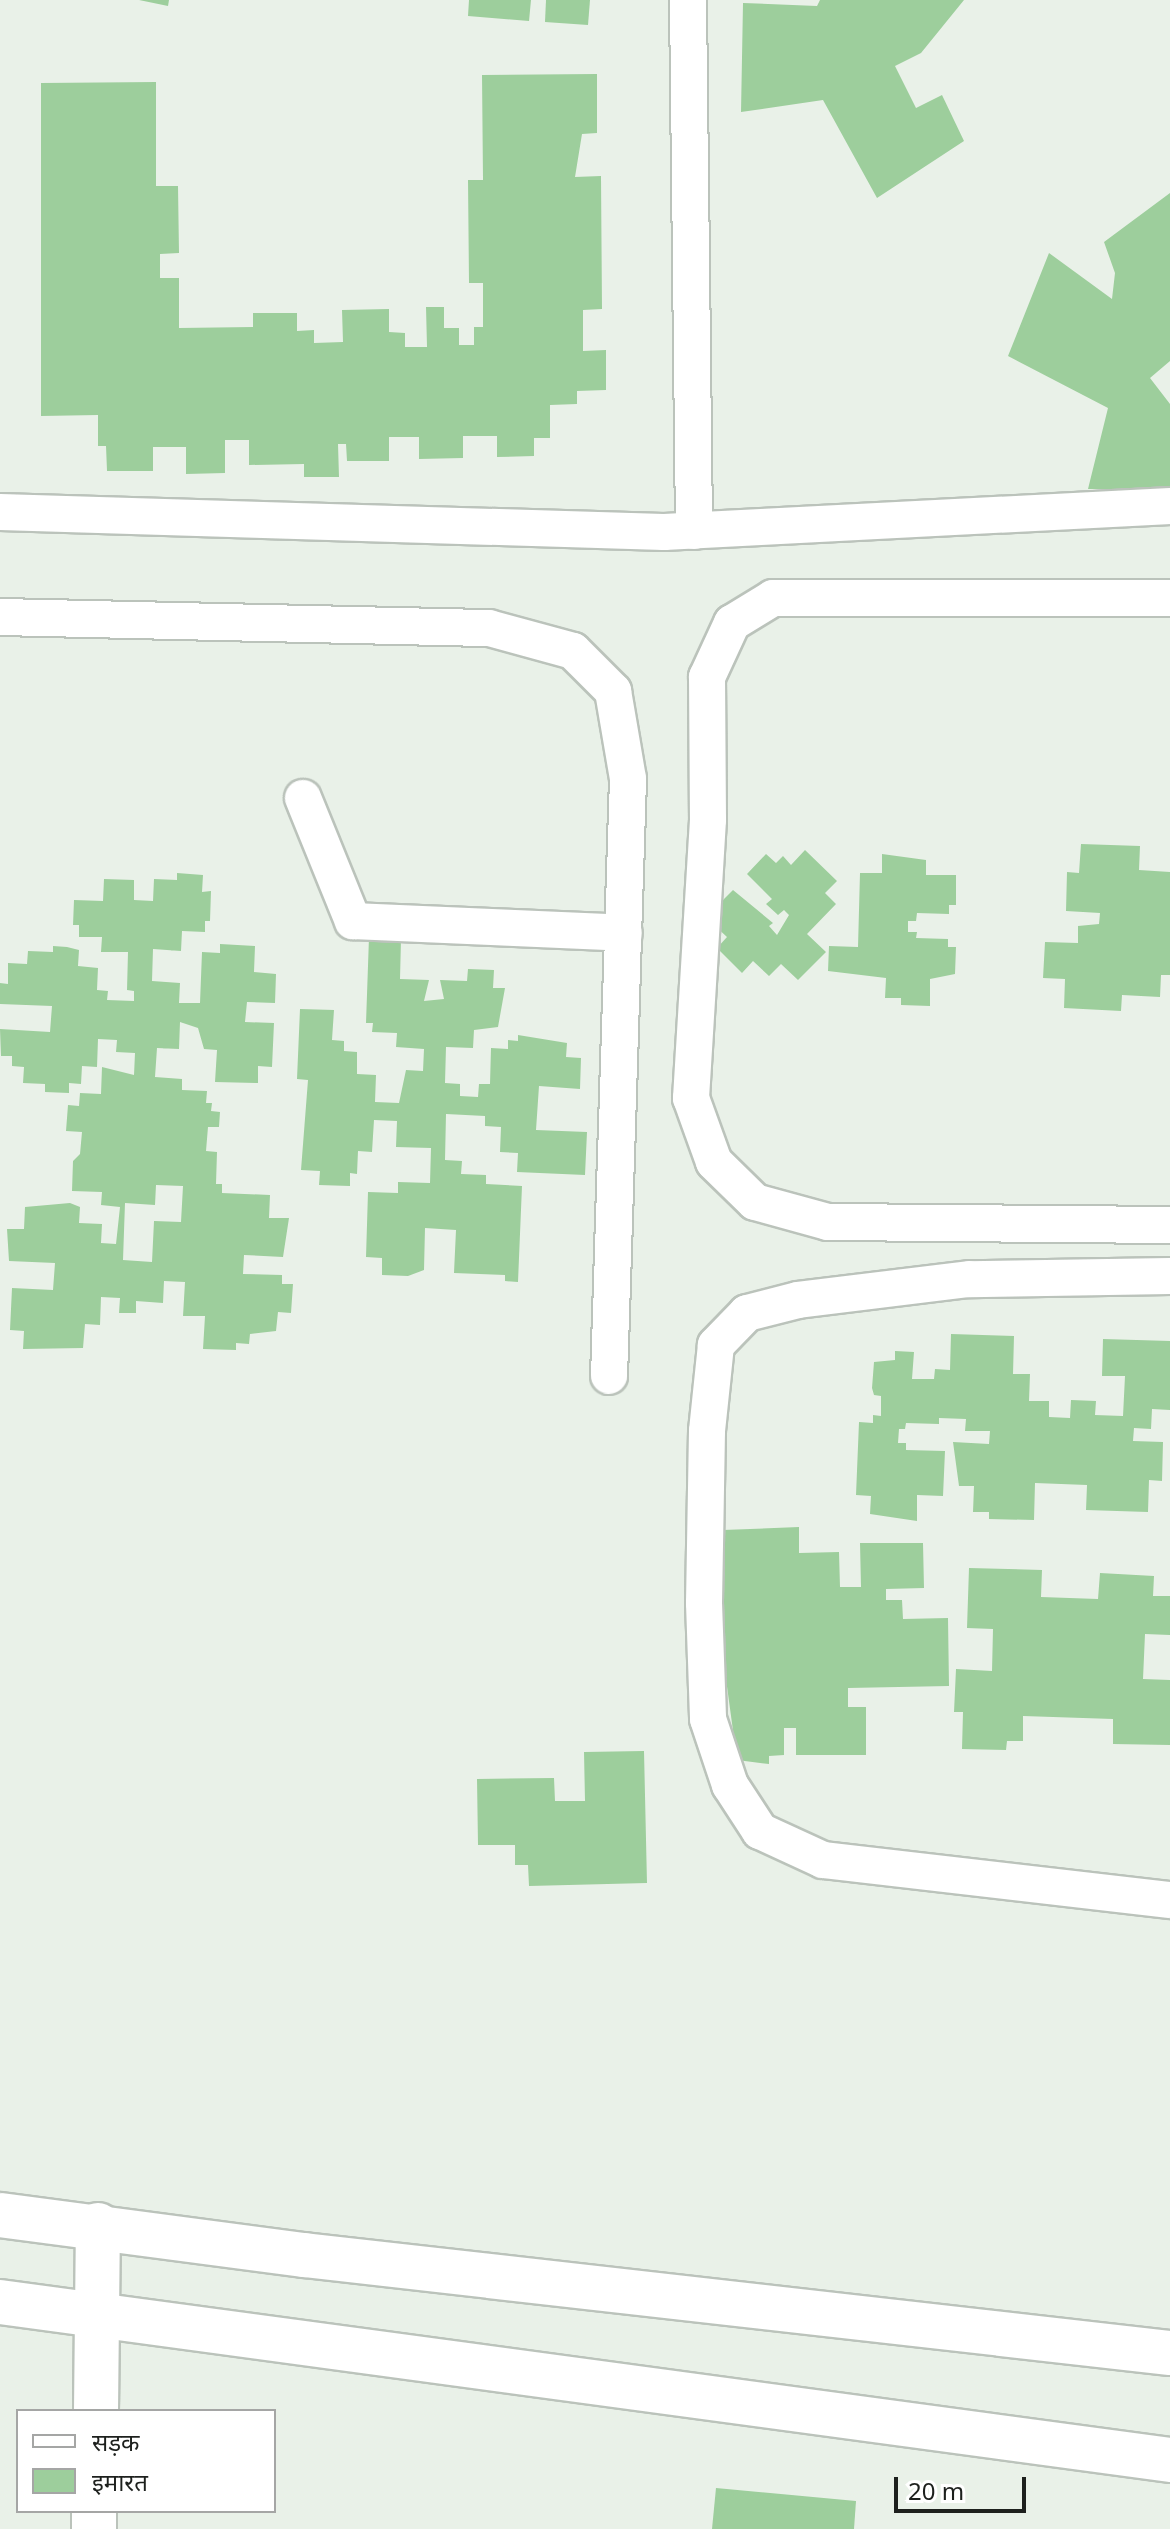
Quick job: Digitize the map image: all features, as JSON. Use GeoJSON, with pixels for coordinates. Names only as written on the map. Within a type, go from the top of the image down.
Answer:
{"type":"FeatureCollection","features":[{"type":"Feature","properties":{"kind":"street"},"geometry":{"type":"LineString","coordinates":[[688,0],[694,531]]}},
{"type":"Feature","properties":{"kind":"street"},"geometry":{"type":"LineString","coordinates":[[0,512],[694,531],[1170,506]]}},
{"type":"Feature","properties":{"kind":"street"},"geometry":{"type":"LineString","coordinates":[[1170,598],[773,598],[732,623],[707,677],[708,820],[691,1098],[714,1162],[755,1202],[828,1222],[1170,1225]]}},
{"type":"Feature","properties":{"kind":"street"},"geometry":{"type":"LineString","coordinates":[[0,617],[489,628],[573,651],[613,691],[628,779],[609,1376]]}},
{"type":"Feature","properties":{"kind":"street"},"geometry":{"type":"LineString","coordinates":[[303,798],[353,921],[624,933]]}},
{"type":"Feature","properties":{"kind":"street"},"geometry":{"type":"LineString","coordinates":[[1170,1276],[969,1279],[798,1300],[747,1313],[716,1345],[707,1431],[704,1603],[708,1719],[730,1785],[760,1831],[823,1860],[1170,1900]]}},
{"type":"Feature","properties":{"kind":"street"},"geometry":{"type":"LineString","coordinates":[[0,2215],[98,2225],[304,2255],[1170,2353]]}},
{"type":"Feature","properties":{"kind":"street"},"geometry":{"type":"LineString","coordinates":[[96,2409],[98,2225]]}},
{"type":"Feature","properties":{"kind":"street"},"geometry":{"type":"LineString","coordinates":[[0,2302],[1170,2460]]}},
{"type":"Feature","properties":{"kind":"building"},"geometry":{"type":"Polygon","coordinates":[[[139,0],[169,0],[168,6],[139,0]]]}},
{"type":"Feature","properties":{"kind":"building"},"geometry":{"type":"Polygon","coordinates":[[[469,0],[531,0],[529,21],[468,16],[469,0]]]}},
{"type":"Feature","properties":{"kind":"building"},"geometry":{"type":"Polygon","coordinates":[[[546,0],[590,0],[588,25],[545,22],[546,0]]]}},
{"type":"Feature","properties":{"kind":"building"},"geometry":{"type":"Polygon","coordinates":[[[820,0],[964,0],[921,53],[895,66],[916,108],[942,95],[964,141],[877,198],[823,100],[741,112],[743,3],[817,6],[820,0]]]}},
{"type":"Feature","properties":{"kind":"building"},"geometry":{"type":"Polygon","coordinates":[[[597,74],[597,133],[582,134],[575,177],[601,176],[602,309],[583,310],[583,351],[606,350],[606,390],[577,391],[577,404],[550,405],[550,438],[534,438],[534,456],[497,457],[497,436],[463,436],[463,458],[419,459],[419,437],[389,437],[389,461],[347,461],[346,444],[338,444],[339,477],[304,477],[304,464],[249,465],[249,440],[225,440],[225,473],[186,474],[186,447],[153,447],[153,471],[107,471],[106,446],[98,446],[98,415],[41,416],[41,83],[156,82],[156,186],[178,186],[179,253],[160,254],[160,278],[179,278],[179,328],[253,327],[253,313],[297,313],[297,331],[314,330],[314,343],[343,342],[342,310],[389,309],[389,332],[405,333],[405,347],[427,347],[426,307],[444,307],[444,328],[459,328],[459,345],[474,345],[474,327],[483,327],[483,283],[469,283],[468,180],[483,180],[482,75],[597,74]]]}},
{"type":"Feature","properties":{"kind":"building"},"geometry":{"type":"Polygon","coordinates":[[[1170,193],[1170,361],[1150,378],[1170,404],[1170,489],[1088,489],[1108,408],[1008,356],[1049,253],[1112,299],[1115,273],[1104,242],[1170,193]]]}},
{"type":"Feature","properties":{"kind":"building"},"geometry":{"type":"Polygon","coordinates":[[[1081,844],[1140,846],[1139,870],[1170,872],[1170,975],[1161,975],[1160,997],[1122,995],[1121,1011],[1064,1008],[1065,979],[1043,978],[1045,942],[1078,943],[1078,926],[1099,924],[1100,913],[1066,911],[1067,872],[1079,873],[1081,844]]]}},
{"type":"Feature","properties":{"kind":"building"},"geometry":{"type":"Polygon","coordinates":[[[805,850],[837,881],[825,893],[836,904],[807,934],[826,952],[798,980],[781,964],[769,976],[753,961],[742,973],[717,948],[727,937],[713,924],[722,915],[715,908],[733,890],[773,923],[769,926],[777,935],[789,915],[784,910],[778,915],[766,904],[772,899],[747,874],[766,854],[776,863],[783,856],[791,865],[805,850]]]}},
{"type":"Feature","properties":{"kind":"building"},"geometry":{"type":"Polygon","coordinates":[[[882,854],[926,860],[926,875],[956,875],[956,905],[949,905],[949,914],[917,913],[916,921],[908,921],[908,932],[917,932],[916,938],[948,939],[948,947],[956,947],[955,974],[930,979],[930,1006],[901,1005],[901,998],[885,998],[886,978],[828,971],[829,946],[858,947],[860,873],[882,873],[882,854]]]}},
{"type":"Feature","properties":{"kind":"building"},"geometry":{"type":"Polygon","coordinates":[[[177,873],[203,875],[202,892],[211,891],[210,921],[205,921],[205,932],[182,931],[181,951],[153,949],[152,981],[180,983],[179,1003],[200,1003],[202,952],[220,953],[220,944],[255,946],[254,972],[276,974],[275,1003],[247,1002],[245,1022],[274,1023],[272,1067],[258,1066],[258,1083],[215,1082],[217,1050],[204,1049],[198,1028],[180,1022],[179,1049],[157,1048],[155,1077],[182,1079],[182,1090],[207,1091],[206,1103],[212,1103],[211,1111],[220,1112],[219,1127],[208,1127],[206,1151],[217,1152],[216,1184],[222,1184],[222,1193],[270,1195],[269,1218],[289,1218],[283,1257],[244,1255],[243,1274],[282,1275],[282,1284],[293,1284],[291,1313],[278,1312],[276,1331],[250,1334],[249,1344],[236,1343],[236,1350],[203,1349],[205,1316],[183,1316],[185,1282],[164,1281],[163,1303],[136,1301],[136,1313],[119,1313],[120,1298],[101,1297],[100,1325],[85,1324],[83,1348],[23,1349],[24,1331],[10,1330],[12,1288],[53,1290],[55,1263],[9,1261],[7,1229],[24,1229],[25,1207],[70,1203],[80,1207],[79,1223],[102,1224],[101,1243],[116,1244],[120,1207],[101,1205],[102,1192],[72,1191],[73,1161],[80,1154],[82,1132],[66,1131],[68,1105],[79,1106],[80,1093],[101,1094],[102,1067],[134,1075],[135,1053],[116,1052],[117,1040],[98,1039],[97,1067],[82,1066],[81,1084],[69,1083],[69,1093],[45,1092],[45,1084],[23,1083],[24,1067],[12,1066],[12,1056],[1,1056],[0,1029],[50,1032],[52,1006],[0,1004],[0,983],[8,984],[8,963],[27,964],[28,951],[53,952],[53,946],[67,947],[79,950],[78,966],[98,968],[97,990],[108,991],[107,1000],[134,1001],[134,991],[127,990],[128,952],[101,952],[102,937],[79,937],[79,925],[73,925],[74,900],[103,901],[104,879],[134,880],[134,900],[153,901],[154,879],[177,880],[177,873]],[[156,1185],[155,1205],[125,1203],[123,1260],[152,1262],[154,1221],[181,1222],[183,1186],[156,1185]]]}},
{"type":"Feature","properties":{"kind":"building"},"geometry":{"type":"Polygon","coordinates":[[[369,937],[401,939],[400,979],[429,980],[424,1001],[444,999],[440,980],[467,981],[468,969],[494,970],[493,988],[505,988],[498,1027],[474,1030],[473,1048],[446,1047],[445,1083],[460,1084],[460,1096],[478,1097],[479,1084],[490,1084],[491,1048],[508,1049],[508,1040],[518,1041],[518,1035],[567,1043],[566,1057],[581,1058],[580,1089],[539,1086],[536,1130],[587,1132],[585,1175],[517,1172],[518,1153],[500,1152],[501,1127],[485,1126],[485,1116],[446,1114],[445,1160],[462,1161],[461,1174],[486,1175],[486,1184],[522,1186],[518,1282],[505,1281],[505,1275],[454,1273],[456,1230],[425,1228],[424,1270],[408,1276],[382,1275],[382,1258],[366,1257],[368,1192],[398,1193],[398,1182],[430,1183],[431,1148],[396,1147],[397,1121],[374,1120],[372,1152],[358,1151],[357,1174],[350,1173],[350,1186],[319,1185],[320,1171],[301,1170],[308,1080],[297,1079],[300,1009],[334,1010],[332,1040],[344,1041],[344,1051],[357,1052],[357,1074],[376,1075],[375,1102],[399,1103],[406,1070],[423,1071],[424,1049],[396,1047],[397,1033],[372,1032],[373,1023],[366,1023],[369,937]]]}},
{"type":"Feature","properties":{"kind":"building"},"geometry":{"type":"Polygon","coordinates":[[[951,1334],[1014,1336],[1013,1374],[1030,1374],[1029,1401],[1049,1401],[1049,1417],[1070,1418],[1071,1400],[1096,1401],[1095,1415],[1123,1416],[1125,1376],[1102,1376],[1103,1339],[1170,1341],[1170,1410],[1152,1409],[1151,1429],[1134,1428],[1133,1441],[1163,1442],[1162,1481],[1149,1480],[1148,1512],[1086,1510],[1087,1485],[1035,1483],[1034,1520],[989,1519],[989,1512],[973,1512],[974,1486],[959,1486],[953,1442],[989,1444],[990,1431],[965,1431],[966,1419],[939,1418],[939,1424],[906,1423],[905,1429],[899,1429],[898,1443],[906,1443],[906,1450],[945,1451],[943,1496],[917,1495],[917,1521],[870,1514],[871,1496],[856,1495],[859,1422],[873,1423],[873,1415],[881,1416],[881,1396],[874,1395],[872,1388],[874,1362],[895,1360],[895,1351],[914,1352],[912,1379],[934,1379],[935,1369],[950,1370],[951,1334]]]}},
{"type":"Feature","properties":{"kind":"building"},"geometry":{"type":"Polygon","coordinates":[[[799,1527],[799,1553],[839,1552],[840,1587],[861,1587],[860,1543],[923,1543],[924,1588],[886,1589],[886,1600],[902,1600],[903,1619],[948,1618],[949,1686],[848,1688],[848,1707],[866,1707],[866,1755],[796,1755],[796,1728],[784,1728],[784,1755],[769,1756],[769,1764],[737,1760],[714,1591],[723,1530],[799,1527]]]}},
{"type":"Feature","properties":{"kind":"building"},"geometry":{"type":"Polygon","coordinates":[[[969,1568],[1042,1570],[1041,1597],[1098,1599],[1100,1573],[1154,1576],[1153,1596],[1170,1596],[1170,1635],[1145,1634],[1143,1679],[1170,1680],[1170,1745],[1113,1744],[1113,1719],[1023,1716],[1023,1741],[1007,1741],[1006,1750],[962,1749],[963,1712],[954,1712],[956,1669],[992,1671],[993,1629],[967,1628],[969,1568]]]}},
{"type":"Feature","properties":{"kind":"building"},"geometry":{"type":"Polygon","coordinates":[[[644,1751],[647,1883],[529,1886],[528,1865],[515,1865],[515,1845],[478,1845],[477,1779],[554,1778],[555,1801],[585,1801],[584,1752],[644,1751]]]}},
{"type":"Feature","properties":{"kind":"building"},"geometry":{"type":"Polygon","coordinates":[[[716,2488],[856,2501],[854,2529],[712,2529],[716,2488]]]}}]}
